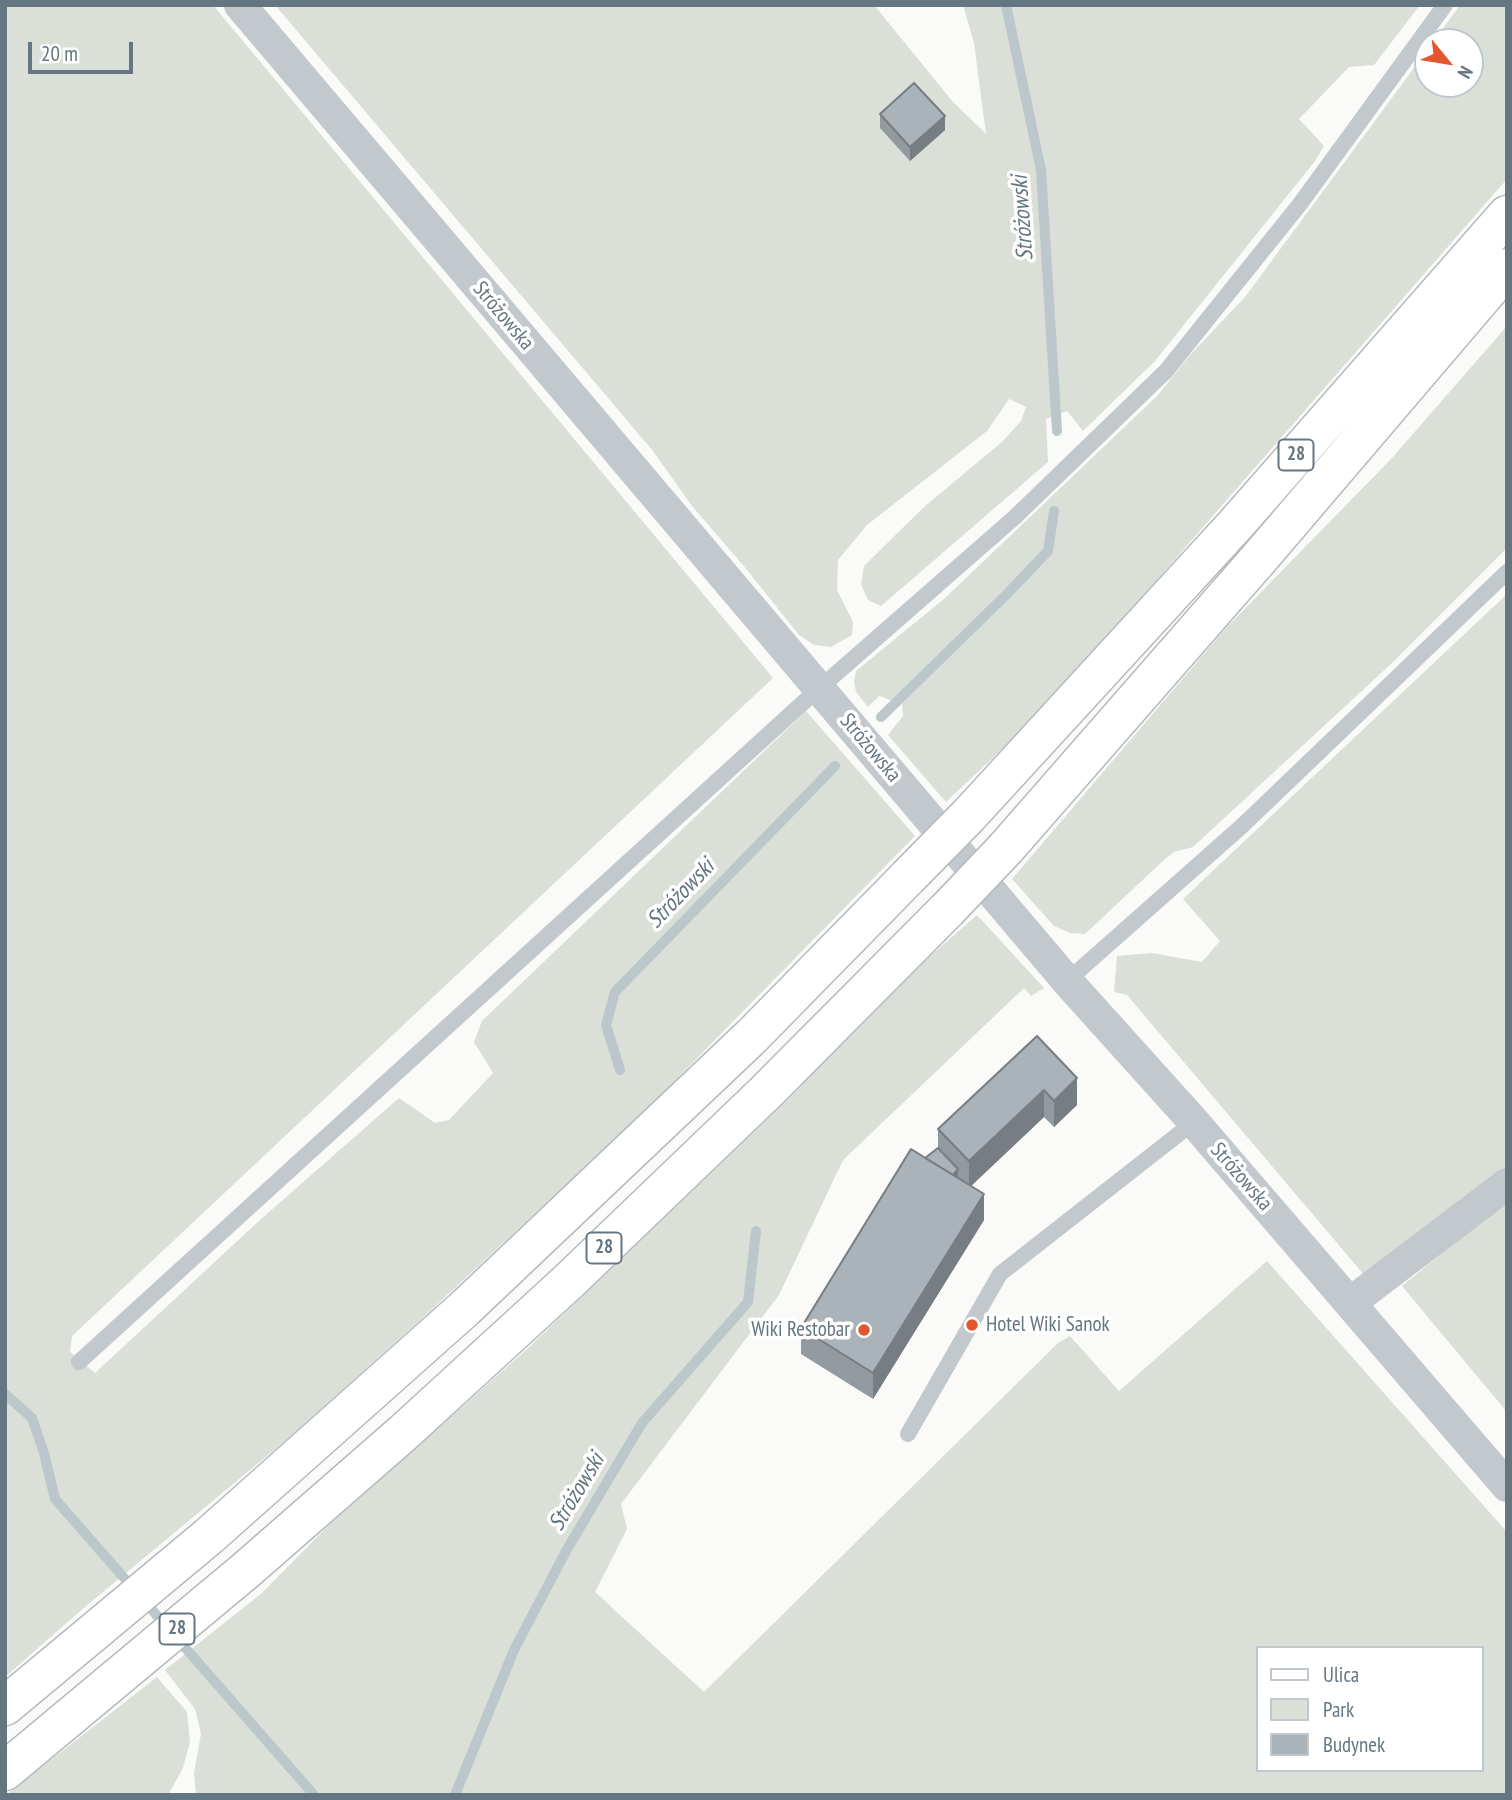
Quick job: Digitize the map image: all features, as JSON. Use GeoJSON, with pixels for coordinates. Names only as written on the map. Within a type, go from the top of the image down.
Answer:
{"type":"FeatureCollection","features":[{"type":"Feature","properties":{"kind":"main road","name":"28"},"geometry":{"type":"LineString","coordinates":[[5,1706],[74,1651],[355,1408],[570,1211],[752,1036],[969,815],[1227,534],[1507,215]]}},
{"type":"Feature","properties":{"kind":"main road","name":"28"},"geometry":{"type":"LineString","coordinates":[[5,1771],[110,1686],[403,1433],[569,1281],[775,1083],[1006,848],[1272,544],[1507,268]]}},
{"type":"Feature","properties":{"kind":"street","name":"Stróżowska"},"geometry":{"type":"LineString","coordinates":[[240,5],[1067,981],[1194,1122],[1507,1486]]}},
{"type":"Feature","properties":{"kind":"street"},"geometry":{"type":"LineString","coordinates":[[1350,1303],[1507,1184]]}},
{"type":"Feature","properties":{"kind":"lane"},"geometry":{"type":"LineString","coordinates":[[79,1362],[819,689],[1015,517],[1166,371],[1300,204],[1445,5]]}},
{"type":"Feature","properties":{"kind":"lane"},"geometry":{"type":"LineString","coordinates":[[1067,981],[1242,826],[1507,572]]}},
{"type":"Feature","properties":{"kind":"lane"},"geometry":{"type":"LineString","coordinates":[[908,1434],[1000,1274],[1194,1122]]}},
{"type":"Feature","properties":{"kind":"green space"},"geometry":{"type":"Polygon","coordinates":[[[5,5],[213,5],[773,678],[72,1336],[70,1352],[95,1373],[260,1220],[399,1098],[435,1123],[449,1120],[493,1073],[474,1042],[482,1021],[806,711],[915,836],[655,1101],[429,1312],[291,1436],[5,1677],[5,5]]]}},
{"type":"Feature","properties":{"kind":"green space"},"geometry":{"type":"Polygon","coordinates":[[[275,5],[874,5],[953,102],[986,134],[974,43],[963,5],[1420,5],[1374,65],[1349,67],[1299,119],[1324,146],[1315,161],[1155,361],[1083,431],[1067,411],[1046,419],[1048,462],[881,606],[868,600],[861,584],[864,566],[923,508],[1003,441],[1021,421],[1026,407],[1009,399],[987,431],[867,525],[838,560],[837,590],[853,622],[852,635],[831,647],[814,645],[799,635],[692,506],[653,451],[275,5]]]}},
{"type":"Feature","properties":{"kind":"green space"},"geometry":{"type":"Polygon","coordinates":[[[1460,5],[1507,5],[1507,179],[1108,636],[998,753],[946,802],[888,735],[903,716],[902,704],[879,696],[868,707],[856,692],[856,671],[945,598],[1157,396],[1190,355],[1245,297],[1414,68],[1414,98],[1484,98],[1484,28],[1443,28],[1460,5]]]}},
{"type":"Feature","properties":{"kind":"green space"},"geometry":{"type":"Polygon","coordinates":[[[1507,326],[1507,548],[1393,662],[1193,847],[1174,852],[1165,859],[1085,934],[1070,933],[1054,926],[1012,879],[1225,629],[1392,458],[1507,326]]]}},
{"type":"Feature","properties":{"kind":"green space"},"geometry":{"type":"Polygon","coordinates":[[[1507,594],[1507,1166],[1365,1276],[1127,995],[1114,992],[1117,956],[1152,953],[1202,962],[1220,941],[1183,899],[1507,594]]]}},
{"type":"Feature","properties":{"kind":"green space"},"geometry":{"type":"Polygon","coordinates":[[[977,915],[1044,988],[1031,996],[1024,988],[843,1160],[779,1295],[621,1504],[627,1529],[595,1592],[704,1692],[1058,1343],[1070,1336],[1119,1391],[1267,1261],[1507,1532],[1507,1795],[196,1795],[194,1773],[201,1734],[195,1709],[165,1670],[262,1593],[328,1526],[526,1350],[785,1102],[913,971],[977,915]]]}},
{"type":"Feature","properties":{"kind":"green space"},"geometry":{"type":"Polygon","coordinates":[[[1507,1200],[1507,1412],[1402,1286],[1507,1200]]]}},
{"type":"Feature","properties":{"kind":"green space"},"geometry":{"type":"Polygon","coordinates":[[[157,1677],[187,1712],[190,1742],[183,1768],[168,1795],[6,1795],[157,1677]]]}},
{"type":"Feature","properties":{"kind":"building"},"geometry":{"type":"Polygon","coordinates":[[[914,83],[945,116],[910,147],[880,114],[914,83]]]}},
{"type":"Feature","properties":{"kind":"building"},"geometry":{"type":"Polygon","coordinates":[[[1037,1036],[1077,1078],[1054,1101],[1044,1090],[969,1161],[938,1129],[1037,1036]]]}},
{"type":"Feature","properties":{"kind":"building"},"geometry":{"type":"Polygon","coordinates":[[[938,1148],[958,1169],[953,1175],[925,1158],[938,1148]]]}},
{"type":"Feature","properties":{"kind":"building"},"geometry":{"type":"Polygon","coordinates":[[[911,1149],[984,1194],[873,1373],[801,1328],[911,1149]]]}},
{"type":"Feature","properties":{"kind":"waterway","name":"Stróżowski"},"geometry":{"type":"LineString","coordinates":[[1006,5],[1041,170],[1057,431]]}},
{"type":"Feature","properties":{"kind":"waterway","name":"Stróżowski"},"geometry":{"type":"LineString","coordinates":[[881,717],[1048,551],[1054,511]]}},
{"type":"Feature","properties":{"kind":"waterway","name":"Stróżowski"},"geometry":{"type":"LineString","coordinates":[[620,1070],[606,1025],[615,992],[835,766]]}},
{"type":"Feature","properties":{"kind":"waterway","name":"Stróżowski"},"geometry":{"type":"LineString","coordinates":[[455,1795],[514,1650],[566,1551],[642,1423],[748,1302],[756,1231]]}},
{"type":"Feature","properties":{"kind":"waterway"},"geometry":{"type":"LineString","coordinates":[[5,1394],[32,1418],[55,1499],[314,1795]]}},
{"type":"Feature","properties":{"kind":"place","name":"Hotel Wiki Sanok"},"geometry":{"type":"Point","coordinates":[972,1325]}},
{"type":"Feature","properties":{"kind":"place","name":"Wiki Restobar"},"geometry":{"type":"Point","coordinates":[864,1330]}}]}
